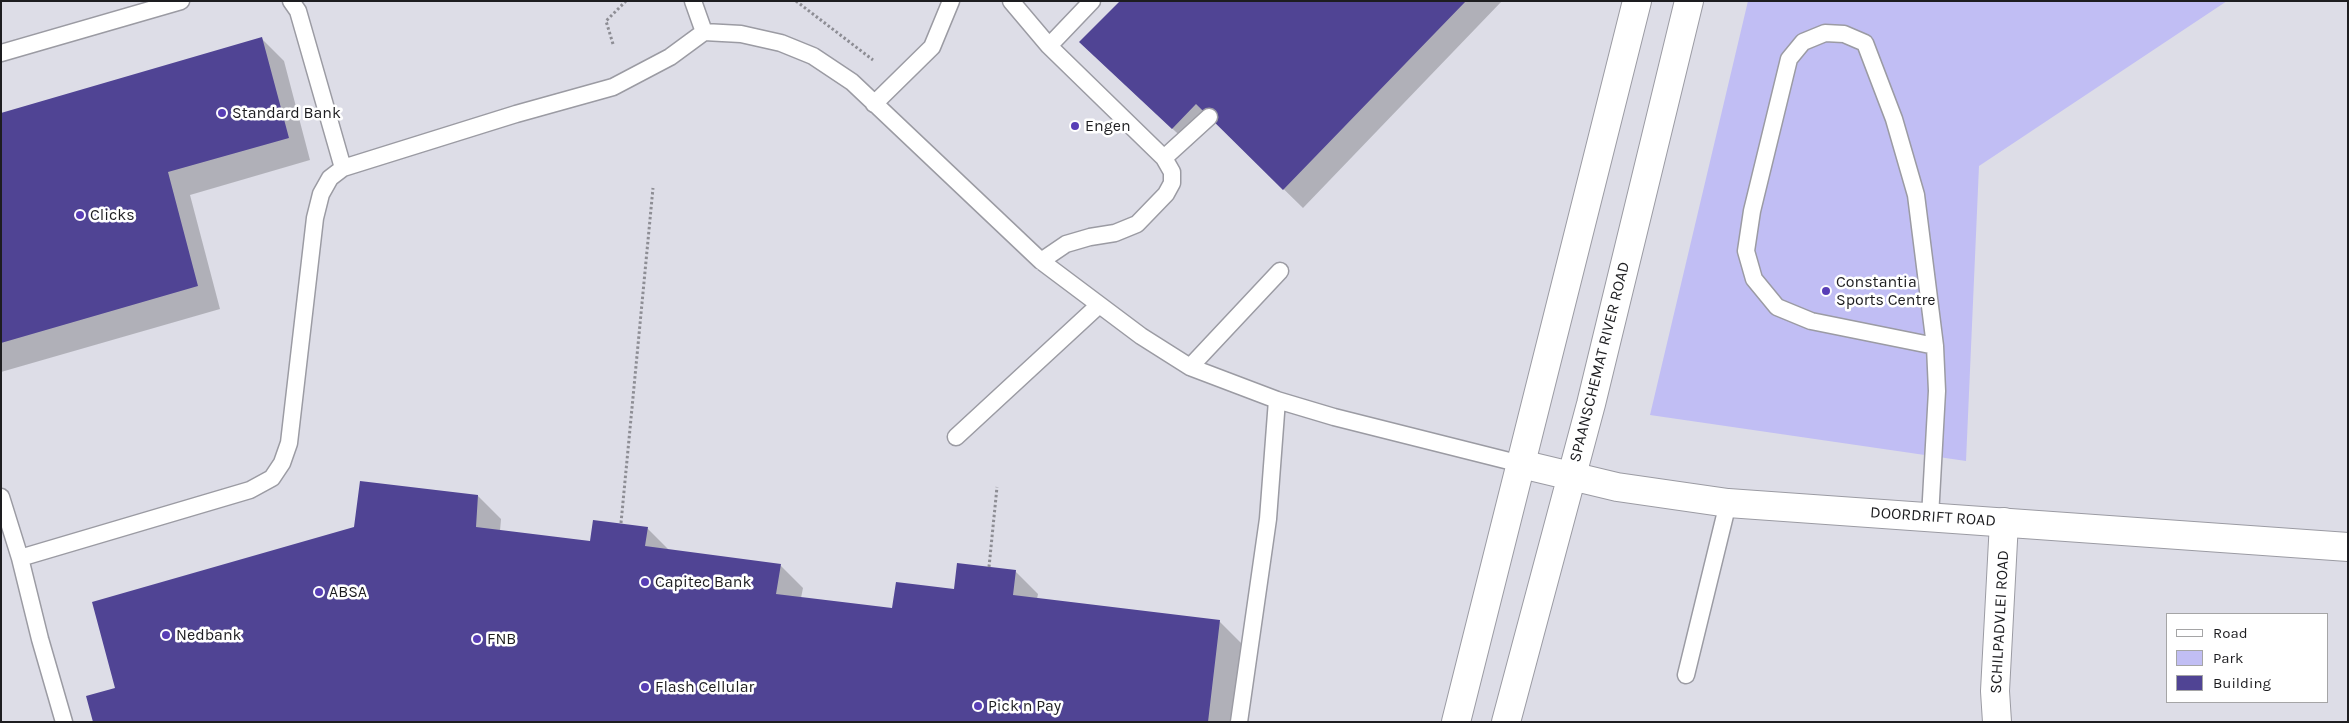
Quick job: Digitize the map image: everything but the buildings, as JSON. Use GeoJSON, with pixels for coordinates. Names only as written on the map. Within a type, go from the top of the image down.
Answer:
{"type":"FeatureCollection","features":[{"type":"Feature","properties":{"kind":"main road"},"geometry":{"type":"LineString","coordinates":[[1456,722],[1637,1]]}},
{"type":"Feature","properties":{"kind":"main road","name":"SPAANSCHEMAT RIVER ROAD"},"geometry":{"type":"LineString","coordinates":[[1506,722],[1572,476],[1689,1]]}},
{"type":"Feature","properties":{"kind":"main road","name":"DOORDRIFT ROAD"},"geometry":{"type":"LineString","coordinates":[[1521,464],[1617,487],[1728,503],[2348,547]]}},
{"type":"Feature","properties":{"kind":"main road","name":"SCHILPADVLEI ROAD"},"geometry":{"type":"LineString","coordinates":[[1998,722],[1995,691],[2004,522]]}},
{"type":"Feature","properties":{"kind":"lane"},"geometry":{"type":"LineString","coordinates":[[1,53],[180,1]]}},
{"type":"Feature","properties":{"kind":"lane"},"geometry":{"type":"LineString","coordinates":[[290,1],[298,11],[343,168]]}},
{"type":"Feature","properties":{"kind":"lane"},"geometry":{"type":"LineString","coordinates":[[693,1],[704,32]]}},
{"type":"Feature","properties":{"kind":"lane"},"geometry":{"type":"LineString","coordinates":[[874,104],[932,47],[951,1]]}},
{"type":"Feature","properties":{"kind":"lane"},"geometry":{"type":"LineString","coordinates":[[1011,1],[1049,46],[1164,158],[1172,172],[1172,183],[1166,194],[1137,224],[1115,233],[1090,237],[1066,244],[1041,260]]}},
{"type":"Feature","properties":{"kind":"lane"},"geometry":{"type":"LineString","coordinates":[[1049,46],[1092,1]]}},
{"type":"Feature","properties":{"kind":"lane"},"geometry":{"type":"LineString","coordinates":[[20,558],[250,490],[272,478],[282,464],[289,443],[317,210],[321,194],[330,178],[343,168],[516,114],[613,87],[670,57],[704,32],[741,34],[781,43],[813,56],[852,82],[1041,260],[1141,336],[1190,367],[1277,400],[1334,417],[1521,464]]}},
{"type":"Feature","properties":{"kind":"lane"},"geometry":{"type":"LineString","coordinates":[[1930,517],[1937,391],[1935,346],[1916,195],[1894,118],[1865,43],[1844,34],[1825,33],[1803,42],[1789,60],[1752,211],[1746,251],[1754,279],[1777,306],[1811,321],[1935,346]]}},
{"type":"Feature","properties":{"kind":"lane"},"geometry":{"type":"LineString","coordinates":[[1164,158],[1209,117]]}},
{"type":"Feature","properties":{"kind":"lane"},"geometry":{"type":"LineString","coordinates":[[1190,367],[1280,271]]}},
{"type":"Feature","properties":{"kind":"lane"},"geometry":{"type":"LineString","coordinates":[[956,437],[1098,305]]}},
{"type":"Feature","properties":{"kind":"lane"},"geometry":{"type":"LineString","coordinates":[[1239,722],[1268,519],[1277,400]]}},
{"type":"Feature","properties":{"kind":"lane"},"geometry":{"type":"LineString","coordinates":[[1,497],[20,558],[40,640],[64,722]]}},
{"type":"Feature","properties":{"kind":"lane"},"geometry":{"type":"LineString","coordinates":[[1686,675],[1728,503]]}},
{"type":"Feature","properties":{"kind":"path"},"geometry":{"type":"LineString","coordinates":[[613,44],[606,21],[626,1]]}},
{"type":"Feature","properties":{"kind":"path"},"geometry":{"type":"LineString","coordinates":[[796,1],[874,60]]}},
{"type":"Feature","properties":{"kind":"path"},"geometry":{"type":"LineString","coordinates":[[620,523],[653,188]]}},
{"type":"Feature","properties":{"kind":"path"},"geometry":{"type":"LineString","coordinates":[[989,567],[997,487]]}},
{"type":"Feature","properties":{"kind":"green space","name":"Constantia Sports Centre"},"geometry":{"type":"Polygon","coordinates":[[[1748,1],[2227,1],[1979,166],[1966,461],[1650,415],[1748,1]]]}},
{"type":"Feature","properties":{"kind":"place","name":"Standard Bank"},"geometry":{"type":"Point","coordinates":[222,113]}},
{"type":"Feature","properties":{"kind":"place","name":"Engen"},"geometry":{"type":"Point","coordinates":[1075,126]}},
{"type":"Feature","properties":{"kind":"place","name":"Clicks"},"geometry":{"type":"Point","coordinates":[80,215]}},
{"type":"Feature","properties":{"kind":"place","name":"Constantia Sports Centre"},"geometry":{"type":"Point","coordinates":[1826,291]}},
{"type":"Feature","properties":{"kind":"place","name":"Capitec Bank"},"geometry":{"type":"Point","coordinates":[645,582]}},
{"type":"Feature","properties":{"kind":"place","name":"ABSA"},"geometry":{"type":"Point","coordinates":[319,592]}},
{"type":"Feature","properties":{"kind":"place","name":"Nedbank"},"geometry":{"type":"Point","coordinates":[166,635]}},
{"type":"Feature","properties":{"kind":"place","name":"FNB"},"geometry":{"type":"Point","coordinates":[477,639]}},
{"type":"Feature","properties":{"kind":"place","name":"Flash Cellular"},"geometry":{"type":"Point","coordinates":[645,687]}},
{"type":"Feature","properties":{"kind":"place","name":"Pick n Pay"},"geometry":{"type":"Point","coordinates":[978,706]}}]}
